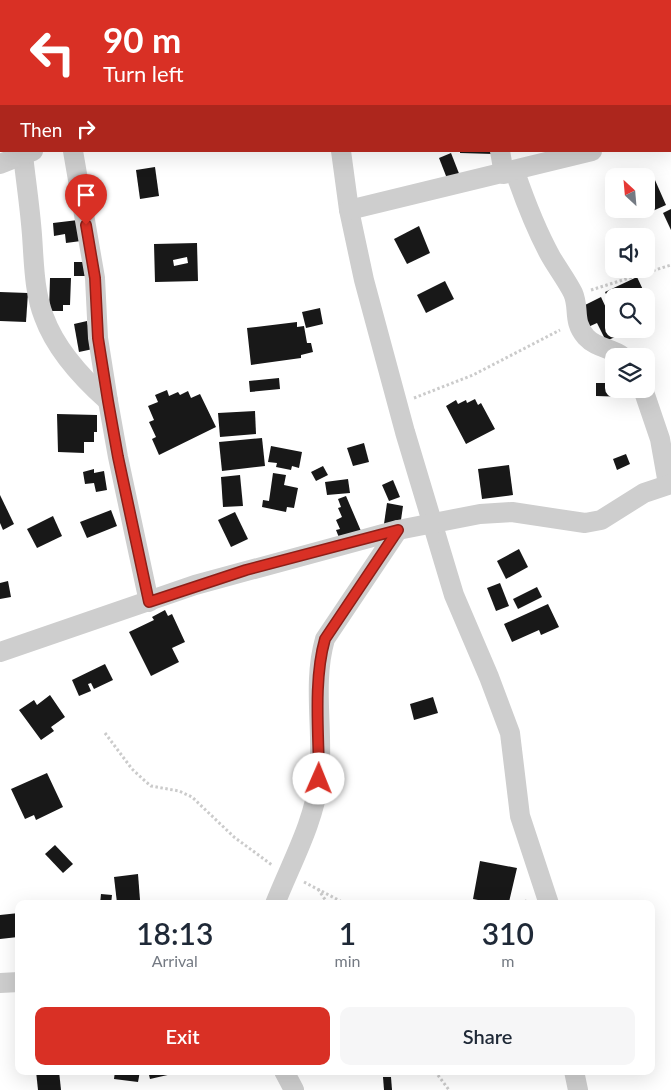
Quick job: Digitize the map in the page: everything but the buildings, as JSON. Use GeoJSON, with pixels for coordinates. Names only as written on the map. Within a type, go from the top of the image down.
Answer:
{"type":"FeatureCollection","features":[{"type":"Feature","properties":{"kind":"street"},"geometry":{"type":"LineString","coordinates":[[73,152],[95,278],[98,338],[108,401],[149,602]]}},
{"type":"Feature","properties":{"kind":"street"},"geometry":{"type":"LineString","coordinates":[[341,152],[349,210],[364,280],[397,403],[431,523],[454,595],[489,677],[510,733],[520,816],[548,900]]}},
{"type":"Feature","properties":{"kind":"street"},"geometry":{"type":"LineString","coordinates":[[500,152],[541,238],[574,295],[576,321],[588,339],[599,347],[605,348]]}},
{"type":"Feature","properties":{"kind":"street"},"geometry":{"type":"LineString","coordinates":[[349,210],[510,173],[588,152]]}},
{"type":"Feature","properties":{"kind":"street"},"geometry":{"type":"LineString","coordinates":[[0,164],[28,153],[38,294],[44,317],[55,340],[71,362],[88,383],[108,401]]}},
{"type":"Feature","properties":{"kind":"street"},"geometry":{"type":"LineString","coordinates":[[0,652],[246,570],[398,530],[480,514],[512,512],[585,523],[601,520],[644,493],[669,484],[660,439],[646,398]]}},
{"type":"Feature","properties":{"kind":"street"},"geometry":{"type":"LineString","coordinates":[[277,900],[299,850],[319,779],[319,678],[320,658],[325,639],[398,530]]}},
{"type":"Feature","properties":{"kind":"street"},"geometry":{"type":"LineString","coordinates":[[0,984],[15,982]]}},
{"type":"Feature","properties":{"kind":"street"},"geometry":{"type":"LineString","coordinates":[[286,1075],[294,1090]]}},
{"type":"Feature","properties":{"kind":"street"},"geometry":{"type":"LineString","coordinates":[[575,1075],[578,1090]]}},
{"type":"Feature","properties":{"kind":"path"},"geometry":{"type":"LineString","coordinates":[[574,295],[671,265]]}},
{"type":"Feature","properties":{"kind":"path"},"geometry":{"type":"LineString","coordinates":[[397,403],[473,375],[576,321]]}},
{"type":"Feature","properties":{"kind":"path"},"geometry":{"type":"LineString","coordinates":[[105,733],[132,769],[151,786],[179,791],[192,797],[234,837],[289,875],[339,900]]}},
{"type":"Feature","properties":{"kind":"path"},"geometry":{"type":"LineString","coordinates":[[318,888],[326,900]]}},
{"type":"Feature","properties":{"kind":"path"},"geometry":{"type":"LineString","coordinates":[[439,1075],[449,1090]]}},
{"type":"Feature","properties":{"kind":"route"},"geometry":{"type":"LineString","coordinates":[[86,225],[95,278],[98,338],[108,401],[128,509],[149,602],[195,585],[246,570],[332,549],[398,530],[325,639],[320,658],[319,678],[319,779]]}}]}
